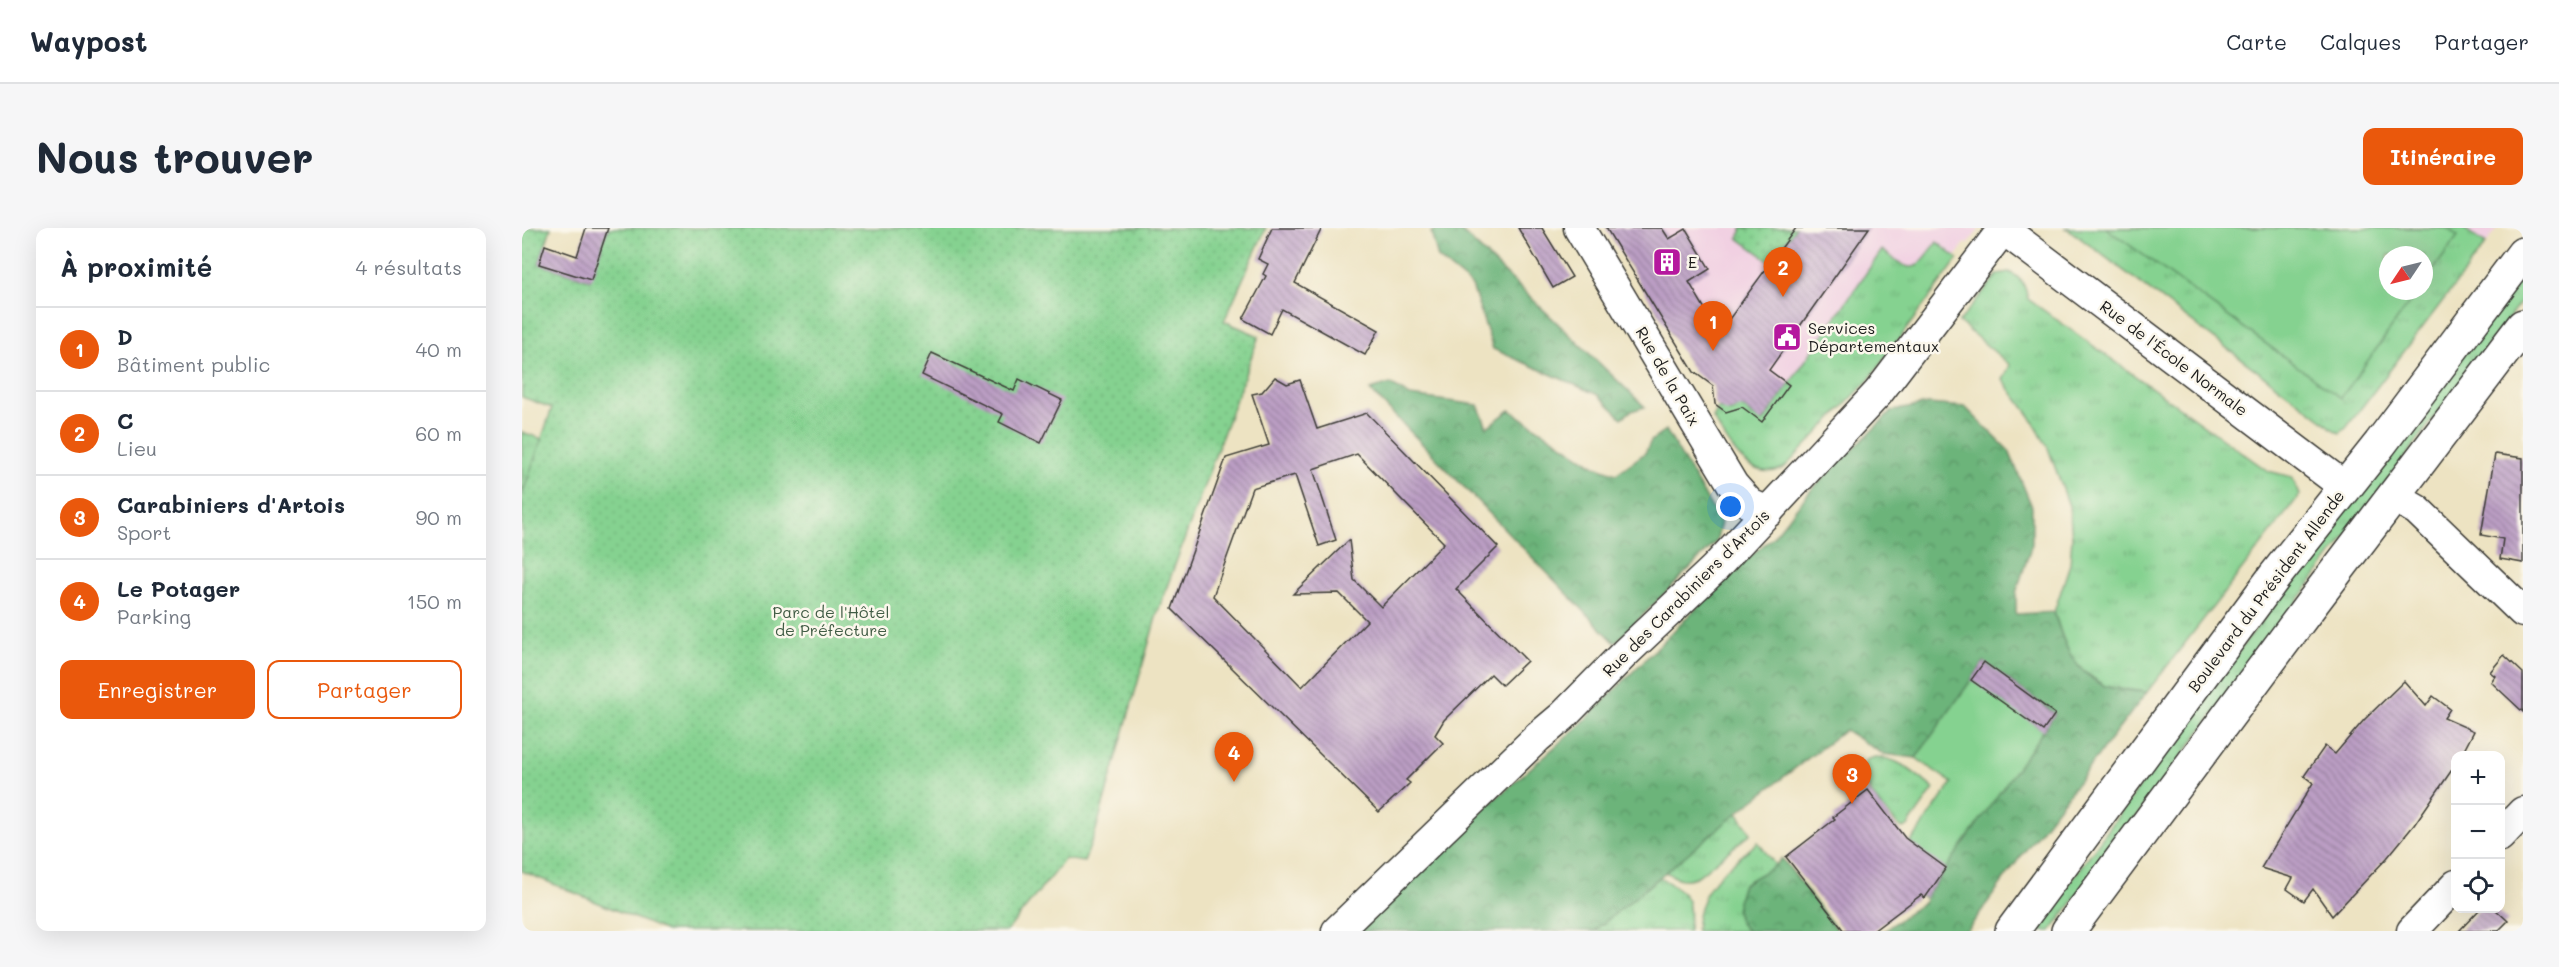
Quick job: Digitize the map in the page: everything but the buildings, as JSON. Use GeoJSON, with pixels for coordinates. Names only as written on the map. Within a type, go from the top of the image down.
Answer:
{"type":"FeatureCollection","features":[{"type":"Feature","properties":{"kind":"main road","name":"Boulevard du Président Allende"},"geometry":{"type":"LineString","coordinates":[[2012,931],[2276,576],[2523,254]]}},
{"type":"Feature","properties":{"kind":"main road"},"geometry":{"type":"LineString","coordinates":[[2068,931],[2523,326]]}},
{"type":"Feature","properties":{"kind":"street","name":"Rue de la Paix"},"geometry":{"type":"LineString","coordinates":[[1579,228],[1733,485],[1750,504],[1768,512]]}},
{"type":"Feature","properties":{"kind":"street","name":"Rue des Carabiniers d'Artois"},"geometry":{"type":"LineString","coordinates":[[1337,931],[1714,569],[1878,393],[2003,229]]}},
{"type":"Feature","properties":{"kind":"street","name":"Rue de l'École Normale"},"geometry":{"type":"LineString","coordinates":[[2003,229],[2345,488]]}},
{"type":"Feature","properties":{"kind":"street"},"geometry":{"type":"LineString","coordinates":[[2394,496],[2417,510],[2523,612]]}},
{"type":"Feature","properties":{"kind":"street"},"geometry":{"type":"LineString","coordinates":[[2505,831],[2523,812]]}},
{"type":"Feature","properties":{"kind":"street"},"geometry":{"type":"LineString","coordinates":[[2412,931],[2451,890]]}},
{"type":"Feature","properties":{"kind":"shaded area","name":"Services Départementaux"},"geometry":{"type":"Polygon","coordinates":[[[1606,228],[1980,228],[1968,244],[1965,243],[1956,256],[1958,259],[1839,412],[1784,468],[1771,472],[1754,468],[1735,454],[1713,418],[1718,408],[1713,397],[1716,388],[1694,372],[1606,228]]]}},
{"type":"Feature","properties":{"kind":"shaded area"},"geometry":{"type":"Polygon","coordinates":[[[2463,228],[2498,228],[2486,244],[2463,228]]]}},
{"type":"Feature","properties":{"kind":"green space","name":"Parc de l'Hôtel de Préfecture"},"geometry":{"type":"Polygon","coordinates":[[[522,228],[551,228],[539,264],[590,280],[608,228],[1266,228],[1224,321],[1259,336],[1157,614],[1096,830],[1084,862],[1065,859],[1007,931],[666,931],[522,871],[522,496],[552,408],[522,397],[522,228]]]}},
{"type":"Feature","properties":{"kind":"green space"},"geometry":{"type":"Polygon","coordinates":[[[1438,228],[1458,228],[1645,407],[1631,411],[1622,418],[1598,395],[1493,349],[1472,286],[1438,258],[1431,232],[1438,228]]]}},
{"type":"Feature","properties":{"kind":"green space"},"geometry":{"type":"Polygon","coordinates":[[[1743,228],[1796,228],[1771,262],[1738,238],[1743,228]]]}},
{"type":"Feature","properties":{"kind":"green space"},"geometry":{"type":"Polygon","coordinates":[[[2064,228],[2463,228],[2486,244],[2346,428],[2340,433],[2064,228]]]}},
{"type":"Feature","properties":{"kind":"green space"},"geometry":{"type":"Polygon","coordinates":[[[2106,228],[2447,228],[2458,236],[2433,271],[2433,246],[2379,246],[2379,300],[2412,300],[2341,398],[2106,228]]]}},
{"type":"Feature","properties":{"kind":"green space"},"geometry":{"type":"Polygon","coordinates":[[[1937,242],[1958,259],[1868,381],[1784,468],[1772,471],[1750,466],[1733,449],[1713,418],[1718,408],[1730,412],[1740,406],[1763,422],[1882,250],[1901,263],[1912,267],[1923,260],[1937,242]]]}},
{"type":"Feature","properties":{"kind":"green space"},"geometry":{"type":"Polygon","coordinates":[[[2523,271],[2523,299],[2051,931],[2034,931],[2225,670],[2523,271]]]}},
{"type":"Feature","properties":{"kind":"green space"},"geometry":{"type":"Polygon","coordinates":[[[2009,272],[2022,282],[2028,299],[2268,471],[2292,477],[2300,495],[2147,692],[2106,687],[2074,664],[2064,643],[2054,612],[2070,564],[2072,537],[2069,506],[2048,448],[2030,416],[2003,380],[2010,365],[1959,322],[1998,274],[2009,272]]]}},
{"type":"Feature","properties":{"kind":"green space"},"geometry":{"type":"Polygon","coordinates":[[[1390,384],[1410,396],[1478,405],[1487,427],[1510,410],[1595,466],[1616,474],[1645,453],[1651,441],[1666,430],[1721,523],[1716,542],[1615,643],[1370,390],[1390,384]]]}},
{"type":"Feature","properties":{"kind":"green space"},"geometry":{"type":"Polygon","coordinates":[[[1928,404],[1965,407],[2009,451],[2032,507],[2032,544],[2016,593],[2016,614],[2054,612],[2066,646],[2085,673],[2109,688],[2147,692],[2018,860],[1967,931],[1884,931],[1925,901],[2055,714],[1984,662],[1916,758],[1883,754],[1845,730],[1747,805],[1594,931],[1347,931],[1580,725],[1736,568],[1773,537],[1811,490],[1892,411],[1928,404]]]}},
{"type":"Feature","properties":{"kind":"green space"},"geometry":{"type":"Polygon","coordinates":[[[522,432],[542,439],[522,496],[522,432]]]}},
{"type":"Feature","properties":{"kind":"green space"},"geometry":{"type":"Polygon","coordinates":[[[1984,662],[2055,714],[1925,898],[1911,888],[1911,842],[1952,783],[1916,758],[1984,662]]]}},
{"type":"Feature","properties":{"kind":"green space"},"geometry":{"type":"Polygon","coordinates":[[[1875,757],[1899,763],[1934,789],[1908,826],[1903,828],[1899,826],[1868,787],[1864,769],[1866,760],[1875,757]]]}},
{"type":"Feature","properties":{"kind":"green space"},"geometry":{"type":"Polygon","coordinates":[[[1737,813],[1751,833],[1698,876],[1681,879],[1665,872],[1737,813]]]}},
{"type":"Feature","properties":{"kind":"green space"},"geometry":{"type":"Polygon","coordinates":[[[1758,842],[1776,866],[1743,884],[1737,915],[1742,926],[1748,931],[1696,931],[1702,901],[1708,889],[1725,870],[1758,842]]]}},
{"type":"Feature","properties":{"kind":"green space"},"geometry":{"type":"Polygon","coordinates":[[[1782,858],[1838,931],[1748,931],[1742,926],[1737,909],[1743,884],[1775,866],[1782,858]]]}},
{"type":"Feature","properties":{"kind":"green space"},"geometry":{"type":"Polygon","coordinates":[[[1660,877],[1686,898],[1689,910],[1689,931],[1594,931],[1660,877]]]}},
{"type":"Feature","properties":{"kind":"place","name":"E"},"geometry":{"type":"Point","coordinates":[1667,262]}},
{"type":"Feature","properties":{"kind":"place","name":"C"},"geometry":{"type":"Point","coordinates":[1783,297]}},
{"type":"Feature","properties":{"kind":"place","name":"Services Départementaux"},"geometry":{"type":"Point","coordinates":[1787,337]}},
{"type":"Feature","properties":{"kind":"place","name":"D"},"geometry":{"type":"Point","coordinates":[1713,351]}},
{"type":"Feature","properties":{"kind":"place","name":"Le Potager"},"geometry":{"type":"Point","coordinates":[1234,782]}},
{"type":"Feature","properties":{"kind":"place","name":"Carabiniers d'Artois"},"geometry":{"type":"Point","coordinates":[1852,804]}}]}
